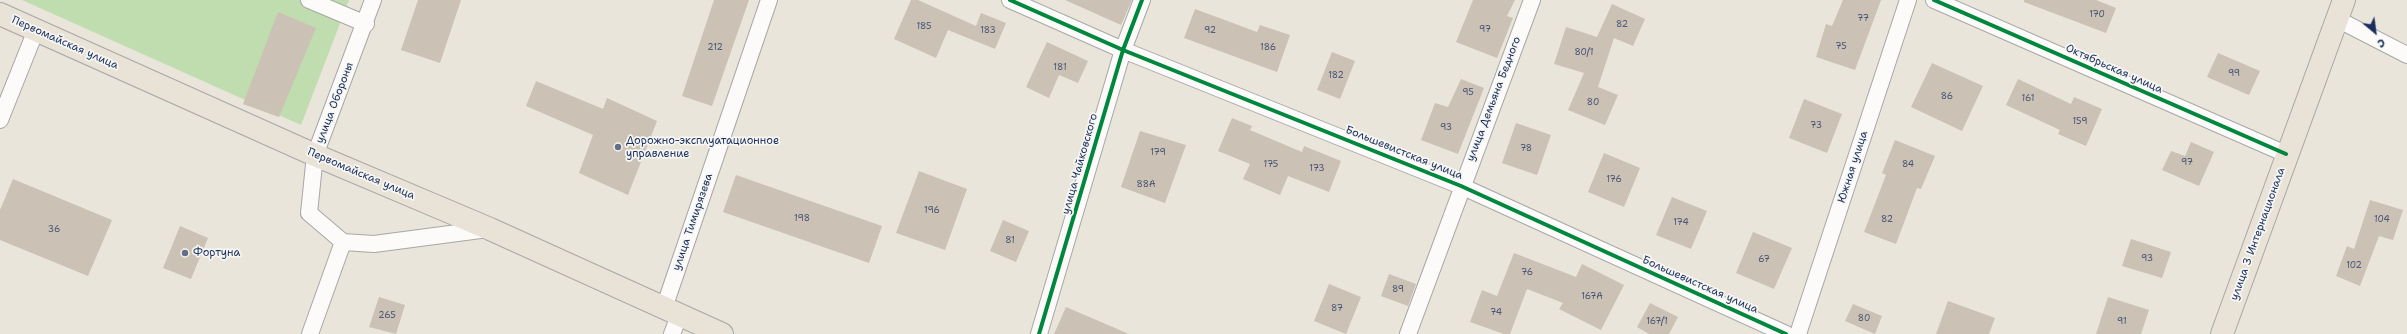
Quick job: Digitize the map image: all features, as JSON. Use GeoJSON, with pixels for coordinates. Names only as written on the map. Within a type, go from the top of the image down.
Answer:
{"type":"FeatureCollection","features":[{"type":"Feature","properties":{"kind":"main road","name":"улица 3 Интернационала"},"geometry":{"type":"LineString","coordinates":[[2222,334],[2286,154],[2341,10]]}},
{"type":"Feature","properties":{"kind":"main road","name":"Первомайская улица"},"geometry":{"type":"LineString","coordinates":[[0,14],[315,156],[490,229],[671,319],[722,334]]}},
{"type":"Feature","properties":{"kind":"street"},"geometry":{"type":"LineString","coordinates":[[309,0],[366,24]]}},
{"type":"Feature","properties":{"kind":"street","name":"улица Обороны"},"geometry":{"type":"LineString","coordinates":[[342,242],[309,213],[315,156],[374,0]]}},
{"type":"Feature","properties":{"kind":"street","name":"улица Тимирязева"},"geometry":{"type":"LineString","coordinates":[[671,319],[769,0]]}},
{"type":"Feature","properties":{"kind":"street","name":"Большевистская улица"},"geometry":{"type":"LineString","coordinates":[[1010,0],[1123,50],[1461,186],[1786,334]]}},
{"type":"Feature","properties":{"kind":"street","name":"улица Чайковского"},"geometry":{"type":"LineString","coordinates":[[1039,334],[1123,50],[1142,0]]}},
{"type":"Feature","properties":{"kind":"street","name":"улица Демьяна Бедного"},"geometry":{"type":"LineString","coordinates":[[1408,334],[1461,186],[1532,0]]}},
{"type":"Feature","properties":{"kind":"street","name":"Южная улица"},"geometry":{"type":"LineString","coordinates":[[1798,334],[1908,0]]}},
{"type":"Feature","properties":{"kind":"street","name":"Октябрьская улица"},"geometry":{"type":"LineString","coordinates":[[1934,0],[2286,154]]}},
{"type":"Feature","properties":{"kind":"street"},"geometry":{"type":"LineString","coordinates":[[2341,10],[2407,55]]}},
{"type":"Feature","properties":{"kind":"street"},"geometry":{"type":"LineString","coordinates":[[0,120],[36,30]]}},
{"type":"Feature","properties":{"kind":"street"},"geometry":{"type":"LineString","coordinates":[[310,334],[342,242],[374,244],[490,229]]}},
{"type":"Feature","properties":{"kind":"green space"},"geometry":{"type":"Polygon","coordinates":[[[22,0],[349,0],[301,125],[22,0]]]}},
{"type":"Feature","properties":{"kind":"building"},"geometry":{"type":"Polygon","coordinates":[[[418,0],[461,0],[440,63],[401,50],[418,0]]]}},
{"type":"Feature","properties":{"kind":"building"},"geometry":{"type":"Polygon","coordinates":[[[714,0],[749,0],[712,106],[682,96],[714,0]]]}},
{"type":"Feature","properties":{"kind":"building"},"geometry":{"type":"Polygon","coordinates":[[[911,0],[918,0],[976,26],[981,13],[1006,23],[995,49],[948,30],[936,58],[894,39],[911,0]]]}},
{"type":"Feature","properties":{"kind":"building"},"geometry":{"type":"Polygon","coordinates":[[[1065,0],[1132,0],[1121,25],[1065,0]]]}},
{"type":"Feature","properties":{"kind":"building"},"geometry":{"type":"Polygon","coordinates":[[[1473,0],[1515,0],[1507,16],[1513,18],[1497,58],[1456,42],[1473,0]]]}},
{"type":"Feature","properties":{"kind":"building"},"geometry":{"type":"Polygon","coordinates":[[[1843,0],[1881,0],[1855,70],[1816,57],[1826,24],[1832,26],[1843,0]]]}},
{"type":"Feature","properties":{"kind":"building"},"geometry":{"type":"Polygon","coordinates":[[[2024,0],[2096,0],[2116,8],[2106,33],[2024,2],[2024,0]]]}},
{"type":"Feature","properties":{"kind":"building"},"geometry":{"type":"Polygon","coordinates":[[[1612,4],[1645,19],[1633,46],[1614,38],[1598,87],[1618,95],[1605,125],[1568,110],[1584,73],[1554,64],[1566,27],[1597,37],[1612,4]]]}},
{"type":"Feature","properties":{"kind":"building"},"geometry":{"type":"Polygon","coordinates":[[[1195,9],[1257,32],[1260,25],[1290,35],[1277,72],[1184,38],[1195,9]]]}},
{"type":"Feature","properties":{"kind":"building"},"geometry":{"type":"Polygon","coordinates":[[[278,12],[316,28],[279,117],[243,104],[278,12]]]}},
{"type":"Feature","properties":{"kind":"building"},"geometry":{"type":"Polygon","coordinates":[[[1047,42],[1088,61],[1078,83],[1059,75],[1049,98],[1026,87],[1047,42]]]}},
{"type":"Feature","properties":{"kind":"building"},"geometry":{"type":"Polygon","coordinates":[[[1332,52],[1355,61],[1340,99],[1317,90],[1332,52]]]}},
{"type":"Feature","properties":{"kind":"building"},"geometry":{"type":"Polygon","coordinates":[[[2218,53],[2260,71],[2249,95],[2207,77],[2218,53]]]}},
{"type":"Feature","properties":{"kind":"building"},"geometry":{"type":"Polygon","coordinates":[[[1932,63],[1983,86],[1962,131],[1911,107],[1932,63]]]}},
{"type":"Feature","properties":{"kind":"building"},"geometry":{"type":"Polygon","coordinates":[[[1461,79],[1484,88],[1458,154],[1421,140],[1435,103],[1448,107],[1461,79]]]}},
{"type":"Feature","properties":{"kind":"building"},"geometry":{"type":"Polygon","coordinates":[[[2018,79],[2071,104],[2074,97],[2102,109],[2086,146],[2058,134],[2060,130],[2006,105],[2018,79]]]}},
{"type":"Feature","properties":{"kind":"building","name":"Дорожно-эксплуатационное управление"},"geometry":{"type":"Polygon","coordinates":[[[536,81],[603,109],[607,98],[657,121],[628,195],[579,173],[593,135],[526,106],[536,81]]]}},
{"type":"Feature","properties":{"kind":"building"},"geometry":{"type":"Polygon","coordinates":[[[1804,99],[1842,114],[1827,153],[1789,138],[1804,99]]]}},
{"type":"Feature","properties":{"kind":"building"},"geometry":{"type":"Polygon","coordinates":[[[1232,118],[1252,126],[1250,130],[1302,152],[1304,146],[1341,161],[1329,192],[1288,176],[1280,195],[1243,179],[1250,164],[1218,151],[1232,118]]]}},
{"type":"Feature","properties":{"kind":"building"},"geometry":{"type":"Polygon","coordinates":[[[1516,123],[1551,135],[1537,175],[1502,163],[1516,123]]]}},
{"type":"Feature","properties":{"kind":"building"},"geometry":{"type":"Polygon","coordinates":[[[1140,131],[1186,145],[1165,203],[1121,187],[1140,131]]]}},
{"type":"Feature","properties":{"kind":"building"},"geometry":{"type":"Polygon","coordinates":[[[1895,140],[1935,156],[1921,189],[1917,188],[1896,244],[1864,232],[1886,175],[1882,173],[1895,140]]]}},
{"type":"Feature","properties":{"kind":"building"},"geometry":{"type":"Polygon","coordinates":[[[2191,142],[2214,152],[2199,186],[2162,170],[2171,151],[2185,156],[2191,142]]]}},
{"type":"Feature","properties":{"kind":"building"},"geometry":{"type":"Polygon","coordinates":[[[1604,153],[1640,168],[1624,207],[1588,192],[1604,153]]]}},
{"type":"Feature","properties":{"kind":"building"},"geometry":{"type":"Polygon","coordinates":[[[919,171],[967,189],[945,250],[896,233],[919,171]]]}},
{"type":"Feature","properties":{"kind":"building"},"geometry":{"type":"Polygon","coordinates":[[[736,175],[882,226],[869,263],[723,212],[736,175]]]}},
{"type":"Feature","properties":{"kind":"building"},"geometry":{"type":"Polygon","coordinates":[[[13,179],[112,220],[88,276],[0,240],[0,210],[13,179]]]}},
{"type":"Feature","properties":{"kind":"building"},"geometry":{"type":"Polygon","coordinates":[[[1672,197],[1707,211],[1691,249],[1656,235],[1672,197]]]}},
{"type":"Feature","properties":{"kind":"building"},"geometry":{"type":"Polygon","coordinates":[[[2370,200],[2403,210],[2393,240],[2379,236],[2360,286],[2336,276],[2347,246],[2354,249],[2370,200]]]}},
{"type":"Feature","properties":{"kind":"building"},"geometry":{"type":"Polygon","coordinates":[[[1003,220],[1029,231],[1016,262],[990,251],[1003,220]]]}},
{"type":"Feature","properties":{"kind":"building","name":"Фортуна"},"geometry":{"type":"Polygon","coordinates":[[[180,226],[208,238],[191,279],[163,268],[180,226]]]}},
{"type":"Feature","properties":{"kind":"building"},"geometry":{"type":"Polygon","coordinates":[[[1753,232],[1792,248],[1774,289],[1736,273],[1753,232]]]}},
{"type":"Feature","properties":{"kind":"building"},"geometry":{"type":"Polygon","coordinates":[[[2131,239],[2171,252],[2162,278],[2122,266],[2131,239]]]}},
{"type":"Feature","properties":{"kind":"building"},"geometry":{"type":"Polygon","coordinates":[[[1514,253],[1576,277],[1582,264],[1624,285],[1601,330],[1559,309],[1563,303],[1527,289],[1510,334],[1504,334],[1470,322],[1482,290],[1497,296],[1514,253]]]}},
{"type":"Feature","properties":{"kind":"building"},"geometry":{"type":"Polygon","coordinates":[[[1389,274],[1416,284],[1408,306],[1381,296],[1389,274]]]}},
{"type":"Feature","properties":{"kind":"building"},"geometry":{"type":"Polygon","coordinates":[[[1329,284],[1361,297],[1346,334],[1314,321],[1329,284]]]}},
{"type":"Feature","properties":{"kind":"building"},"geometry":{"type":"Polygon","coordinates":[[[379,297],[405,305],[396,334],[369,327],[379,297]]]}},
{"type":"Feature","properties":{"kind":"building"},"geometry":{"type":"Polygon","coordinates":[[[2108,297],[2149,310],[2141,334],[2096,334],[2108,297]]]}},
{"type":"Feature","properties":{"kind":"building"},"geometry":{"type":"Polygon","coordinates":[[[1948,301],[1995,318],[1989,334],[1936,334],[1948,301]]]}},
{"type":"Feature","properties":{"kind":"building"},"geometry":{"type":"Polygon","coordinates":[[[1650,303],[1678,317],[1669,334],[1649,334],[1637,327],[1650,303]]]}},
{"type":"Feature","properties":{"kind":"building"},"geometry":{"type":"Polygon","coordinates":[[[1853,304],[1882,316],[1875,334],[1845,321],[1853,304]]]}},
{"type":"Feature","properties":{"kind":"building"},"geometry":{"type":"Polygon","coordinates":[[[1066,307],[1129,334],[1054,334],[1066,307]]]}},
{"type":"Feature","properties":{"kind":"cycle path"},"geometry":{"type":"LineString","coordinates":[[1010,0],[1123,50],[1461,186],[1786,334]]}},
{"type":"Feature","properties":{"kind":"cycle path"},"geometry":{"type":"LineString","coordinates":[[1039,334],[1123,50],[1142,0]]}},
{"type":"Feature","properties":{"kind":"cycle path"},"geometry":{"type":"LineString","coordinates":[[1934,0],[2286,154]]}},
{"type":"Feature","properties":{"kind":"place","name":"Дорожно-эксплуатационное управление"},"geometry":{"type":"Point","coordinates":[618,147]}},
{"type":"Feature","properties":{"kind":"place","name":"Фортуна"},"geometry":{"type":"Point","coordinates":[185,253]}}]}
